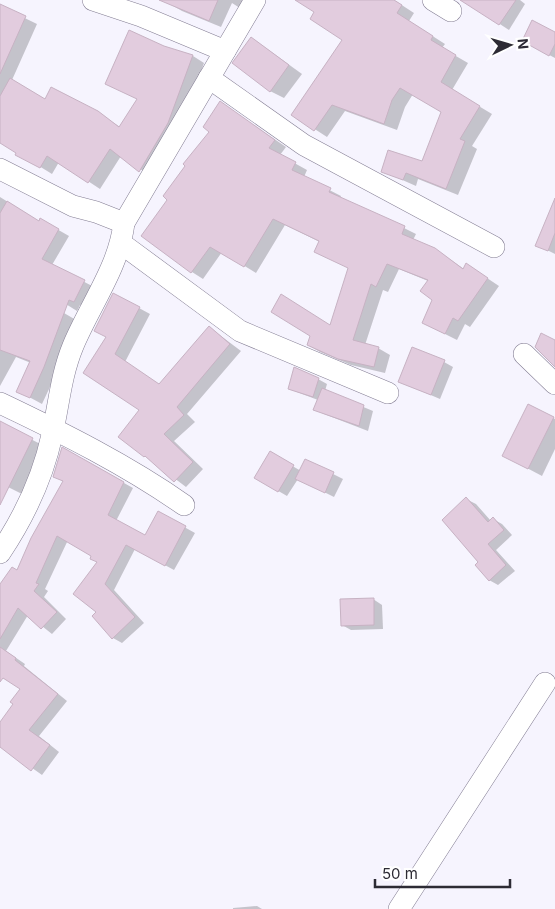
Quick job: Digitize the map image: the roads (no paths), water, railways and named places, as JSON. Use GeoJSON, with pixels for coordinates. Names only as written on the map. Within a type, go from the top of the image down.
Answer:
{"type":"FeatureCollection","features":[{"type":"Feature","properties":{"kind":"street"},"geometry":{"type":"LineString","coordinates":[[93,0],[141,16],[225,51]]}},
{"type":"Feature","properties":{"kind":"street"},"geometry":{"type":"LineString","coordinates":[[0,553],[20,523],[42,471],[54,428],[62,378],[73,345],[122,244],[124,223],[255,0]]}},
{"type":"Feature","properties":{"kind":"street"},"geometry":{"type":"LineString","coordinates":[[433,0],[451,11]]}},
{"type":"Feature","properties":{"kind":"street"},"geometry":{"type":"LineString","coordinates":[[209,78],[304,145],[494,247]]}},
{"type":"Feature","properties":{"kind":"street"},"geometry":{"type":"LineString","coordinates":[[0,169],[73,206],[96,212],[124,223]]}},
{"type":"Feature","properties":{"kind":"street"},"geometry":{"type":"LineString","coordinates":[[122,244],[240,331],[388,393]]}},
{"type":"Feature","properties":{"kind":"street"},"geometry":{"type":"LineString","coordinates":[[524,354],[555,384]]}},
{"type":"Feature","properties":{"kind":"street"},"geometry":{"type":"LineString","coordinates":[[0,403],[54,428],[147,479],[184,506]]}},
{"type":"Feature","properties":{"kind":"street"},"geometry":{"type":"LineString","coordinates":[[399,909],[545,682]]}}]}
